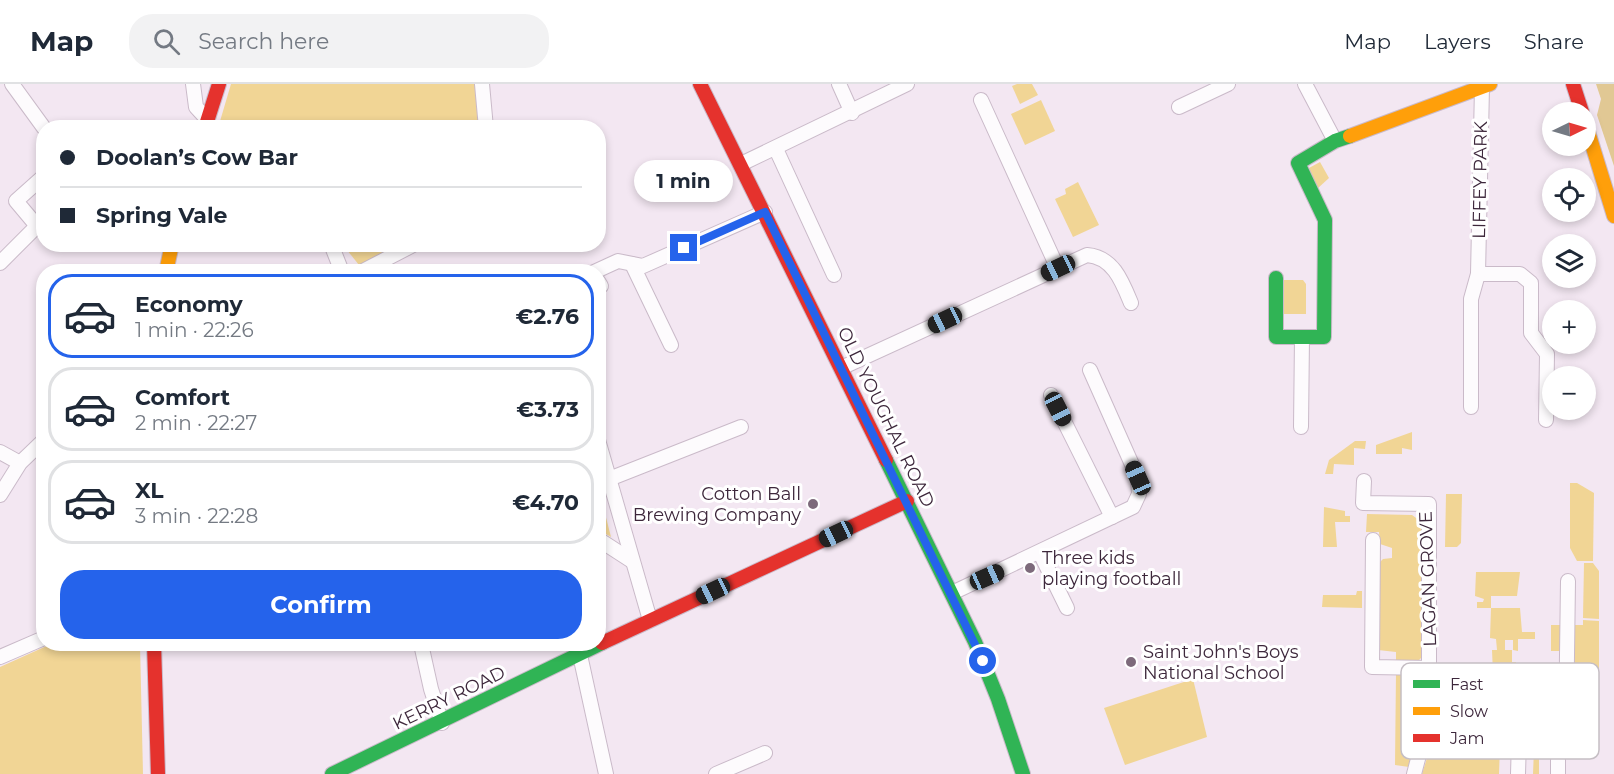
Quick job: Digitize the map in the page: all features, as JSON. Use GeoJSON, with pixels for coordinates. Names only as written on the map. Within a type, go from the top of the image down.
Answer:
{"type":"FeatureCollection","features":[{"type":"Feature","properties":{"kind":"street"},"geometry":{"type":"LineString","coordinates":[[12,84],[38,120]]}},
{"type":"Feature","properties":{"kind":"street"},"geometry":{"type":"LineString","coordinates":[[193,84],[196,107],[204,120]]}},
{"type":"Feature","properties":{"kind":"street"},"geometry":{"type":"LineString","coordinates":[[207,120],[219,84]]}},
{"type":"Feature","properties":{"kind":"street"},"geometry":{"type":"LineString","coordinates":[[482,84],[485,120]]}},
{"type":"Feature","properties":{"kind":"street","name":"OLD YOUGHAL ROAD"},"geometry":{"type":"LineString","coordinates":[[700,84],[952,593],[998,699],[1023,774]]}},
{"type":"Feature","properties":{"kind":"street"},"geometry":{"type":"LineString","coordinates":[[839,84],[852,112]]}},
{"type":"Feature","properties":{"kind":"street"},"geometry":{"type":"LineString","coordinates":[[741,164],[907,84]]}},
{"type":"Feature","properties":{"kind":"street"},"geometry":{"type":"LineString","coordinates":[[1179,107],[1227,84]]}},
{"type":"Feature","properties":{"kind":"street"},"geometry":{"type":"LineString","coordinates":[[1305,84],[1335,141]]}},
{"type":"Feature","properties":{"kind":"street"},"geometry":{"type":"LineString","coordinates":[[1573,84],[1579,102]]}},
{"type":"Feature","properties":{"kind":"street"},"geometry":{"type":"LineString","coordinates":[[1276,278],[1276,337],[1324,337],[1325,220],[1298,163],[1335,141],[1484,85]]}},
{"type":"Feature","properties":{"kind":"street","name":"LIFFEY PARK"},"geometry":{"type":"LineString","coordinates":[[1471,407],[1471,299],[1478,274],[1484,85]]}},
{"type":"Feature","properties":{"kind":"street"},"geometry":{"type":"LineString","coordinates":[[981,100],[1058,268]]}},
{"type":"Feature","properties":{"kind":"street"},"geometry":{"type":"LineString","coordinates":[[776,148],[834,275]]}},
{"type":"Feature","properties":{"kind":"street"},"geometry":{"type":"LineString","coordinates":[[1596,156],[1614,216]]}},
{"type":"Feature","properties":{"kind":"street"},"geometry":{"type":"LineString","coordinates":[[36,183],[16,201],[36,218]]}},
{"type":"Feature","properties":{"kind":"street"},"geometry":{"type":"LineString","coordinates":[[606,266],[618,261],[644,266],[765,212]]}},
{"type":"Feature","properties":{"kind":"street"},"geometry":{"type":"LineString","coordinates":[[0,263],[36,226]]}},
{"type":"Feature","properties":{"kind":"street"},"geometry":{"type":"LineString","coordinates":[[376,264],[400,252]]}},
{"type":"Feature","properties":{"kind":"street"},"geometry":{"type":"LineString","coordinates":[[841,368],[1087,255],[1101,256],[1110,264],[1131,303]]}},
{"type":"Feature","properties":{"kind":"street"},"geometry":{"type":"LineString","coordinates":[[632,264],[671,345]]}},
{"type":"Feature","properties":{"kind":"street"},"geometry":{"type":"LineString","coordinates":[[1478,274],[1520,274],[1531,283],[1531,333],[1547,354],[1547,366]]}},
{"type":"Feature","properties":{"kind":"street"},"geometry":{"type":"LineString","coordinates":[[1301,427],[1302,337]]}},
{"type":"Feature","properties":{"kind":"street"},"geometry":{"type":"LineString","coordinates":[[952,593],[1133,507],[1139,495],[1138,478],[1090,370]]}},
{"type":"Feature","properties":{"kind":"street"},"geometry":{"type":"LineString","coordinates":[[1051,395],[1112,517]]}},
{"type":"Feature","properties":{"kind":"street"},"geometry":{"type":"LineString","coordinates":[[609,479],[741,427]]}},
{"type":"Feature","properties":{"kind":"street"},"geometry":{"type":"LineString","coordinates":[[0,495],[20,464],[36,448]]}},
{"type":"Feature","properties":{"kind":"street"},"geometry":{"type":"LineString","coordinates":[[0,452],[20,464]]}},
{"type":"Feature","properties":{"kind":"street"},"geometry":{"type":"LineString","coordinates":[[606,468],[650,620]]}},
{"type":"Feature","properties":{"kind":"street","name":"LAGAN GROVE"},"geometry":{"type":"LineString","coordinates":[[1364,481],[1363,504],[1429,504],[1431,663]]}},
{"type":"Feature","properties":{"kind":"street","name":"KERRY ROAD"},"geometry":{"type":"LineString","coordinates":[[606,642],[907,501]]}},
{"type":"Feature","properties":{"kind":"street","name":"LAGAN GROVE"},"geometry":{"type":"LineString","coordinates":[[1373,540],[1372,667],[1401,667]]}},
{"type":"Feature","properties":{"kind":"street"},"geometry":{"type":"LineString","coordinates":[[606,544],[632,561]]}},
{"type":"Feature","properties":{"kind":"street"},"geometry":{"type":"LineString","coordinates":[[1040,553],[1067,608]]}},
{"type":"Feature","properties":{"kind":"street"},"geometry":{"type":"LineString","coordinates":[[1567,663],[1568,581]]}},
{"type":"Feature","properties":{"kind":"street"},"geometry":{"type":"LineString","coordinates":[[0,657],[36,641]]}},
{"type":"Feature","properties":{"kind":"street"},"geometry":{"type":"LineString","coordinates":[[154,651],[158,774]]}},
{"type":"Feature","properties":{"kind":"street"},"geometry":{"type":"LineString","coordinates":[[423,651],[442,723]]}},
{"type":"Feature","properties":{"kind":"street","name":"KERRY ROAD"},"geometry":{"type":"LineString","coordinates":[[333,774],[588,651]]}},
{"type":"Feature","properties":{"kind":"street"},"geometry":{"type":"LineString","coordinates":[[580,655],[606,774]]}},
{"type":"Feature","properties":{"kind":"street"},"geometry":{"type":"LineString","coordinates":[[716,774],[765,753]]}},
{"type":"Feature","properties":{"kind":"street","name":"LAGAN GROVE"},"geometry":{"type":"LineString","coordinates":[[1414,774],[1418,759]]}},
{"type":"Feature","properties":{"kind":"street"},"geometry":{"type":"LineString","coordinates":[[1518,759],[1518,774]]}},
{"type":"Feature","properties":{"kind":"shaded area"},"geometry":{"type":"Polygon","coordinates":[[[231,84],[477,84],[479,120],[220,120],[231,84]]]}},
{"type":"Feature","properties":{"kind":"shaded area"},"geometry":{"type":"Polygon","coordinates":[[[1032,84],[1038,95],[1020,104],[1012,86],[1032,84]]]}},
{"type":"Feature","properties":{"kind":"shaded area"},"geometry":{"type":"Polygon","coordinates":[[[1596,84],[1614,84],[1614,166],[1597,115],[1601,99],[1596,84]]]}},
{"type":"Feature","properties":{"kind":"shaded area"},"geometry":{"type":"Polygon","coordinates":[[[1041,100],[1055,131],[1025,145],[1011,114],[1041,100]]]}},
{"type":"Feature","properties":{"kind":"shaded area"},"geometry":{"type":"Polygon","coordinates":[[[1320,162],[1329,178],[1317,189],[1309,168],[1320,162]]]}},
{"type":"Feature","properties":{"kind":"shaded area"},"geometry":{"type":"Polygon","coordinates":[[[1078,182],[1099,225],[1073,237],[1055,199],[1066,194],[1065,189],[1078,182]]]}},
{"type":"Feature","properties":{"kind":"shaded area"},"geometry":{"type":"Polygon","coordinates":[[[349,252],[384,252],[361,264],[358,264],[349,252]]]}},
{"type":"Feature","properties":{"kind":"shaded area"},"geometry":{"type":"Polygon","coordinates":[[[1283,280],[1303,280],[1306,284],[1306,314],[1283,314],[1283,280]]]}},
{"type":"Feature","properties":{"kind":"shaded area"},"geometry":{"type":"Polygon","coordinates":[[[1412,432],[1412,450],[1402,448],[1402,454],[1376,454],[1376,445],[1412,432]]]}},
{"type":"Feature","properties":{"kind":"shaded area"},"geometry":{"type":"Polygon","coordinates":[[[1355,441],[1366,441],[1365,449],[1354,448],[1354,465],[1334,464],[1333,474],[1325,474],[1329,460],[1355,441]]]}},
{"type":"Feature","properties":{"kind":"shaded area"},"geometry":{"type":"Polygon","coordinates":[[[1570,483],[1577,483],[1594,493],[1593,561],[1577,561],[1570,548],[1570,483]]]}},
{"type":"Feature","properties":{"kind":"shaded area"},"geometry":{"type":"Polygon","coordinates":[[[1446,494],[1462,494],[1461,543],[1457,547],[1445,547],[1446,494]]]}},
{"type":"Feature","properties":{"kind":"shaded area"},"geometry":{"type":"Polygon","coordinates":[[[1324,507],[1345,511],[1345,516],[1350,516],[1350,522],[1335,522],[1337,547],[1323,547],[1324,507]]]}},
{"type":"Feature","properties":{"kind":"shaded area"},"geometry":{"type":"Polygon","coordinates":[[[1367,514],[1412,515],[1423,523],[1422,657],[1417,662],[1396,662],[1396,652],[1378,650],[1379,563],[1383,559],[1392,558],[1392,548],[1380,544],[1379,532],[1366,532],[1367,514]]]}},
{"type":"Feature","properties":{"kind":"shaded area"},"geometry":{"type":"Polygon","coordinates":[[[606,517],[611,537],[606,534],[606,517]]]}},
{"type":"Feature","properties":{"kind":"shaded area"},"geometry":{"type":"Polygon","coordinates":[[[1584,563],[1593,563],[1599,571],[1599,619],[1583,618],[1584,563]]]}},
{"type":"Feature","properties":{"kind":"shaded area"},"geometry":{"type":"Polygon","coordinates":[[[1476,572],[1520,572],[1517,596],[1491,596],[1491,608],[1477,608],[1477,602],[1483,602],[1484,599],[1475,596],[1476,572]]]}},
{"type":"Feature","properties":{"kind":"shaded area"},"geometry":{"type":"Polygon","coordinates":[[[1357,591],[1362,591],[1362,608],[1322,607],[1323,595],[1356,595],[1357,591]]]}},
{"type":"Feature","properties":{"kind":"shaded area"},"geometry":{"type":"Polygon","coordinates":[[[1491,608],[1520,608],[1522,632],[1535,632],[1535,639],[1518,639],[1518,651],[1513,650],[1513,640],[1505,640],[1505,650],[1512,650],[1512,662],[1516,663],[1493,663],[1492,650],[1497,650],[1496,639],[1490,638],[1491,608]]]}},
{"type":"Feature","properties":{"kind":"shaded area"},"geometry":{"type":"Polygon","coordinates":[[[1583,620],[1599,621],[1599,663],[1572,663],[1572,625],[1583,625],[1583,620]]]}},
{"type":"Feature","properties":{"kind":"shaded area"},"geometry":{"type":"Polygon","coordinates":[[[1551,625],[1562,625],[1562,651],[1551,651],[1551,625]]]}},
{"type":"Feature","properties":{"kind":"shaded area"},"geometry":{"type":"Polygon","coordinates":[[[36,651],[140,651],[143,774],[0,774],[0,667],[36,651]]]}},
{"type":"Feature","properties":{"kind":"shaded area"},"geometry":{"type":"Polygon","coordinates":[[[1396,673],[1401,674],[1401,759],[1411,759],[1409,767],[1395,765],[1396,673]]]}},
{"type":"Feature","properties":{"kind":"shaded area"},"geometry":{"type":"Polygon","coordinates":[[[1193,679],[1207,737],[1125,765],[1104,708],[1193,679]]]}},
{"type":"Feature","properties":{"kind":"shaded area"},"geometry":{"type":"Polygon","coordinates":[[[1427,759],[1500,759],[1499,774],[1422,774],[1427,759]]]}},
{"type":"Feature","properties":{"kind":"shaded area"},"geometry":{"type":"Polygon","coordinates":[[[1534,759],[1539,759],[1539,774],[1533,774],[1534,759]]]}},
{"type":"Feature","properties":{"kind":"traffic: fast"},"geometry":{"type":"LineString","coordinates":[[1276,278],[1276,337],[1324,337],[1325,220],[1298,163],[1335,141],[1350,136]]}},
{"type":"Feature","properties":{"kind":"traffic: fast"},"geometry":{"type":"LineString","coordinates":[[886,460],[975,642],[998,699],[1023,774]]}},
{"type":"Feature","properties":{"kind":"traffic: fast"},"geometry":{"type":"LineString","coordinates":[[332,774],[586,651]]}},
{"type":"Feature","properties":{"kind":"traffic: slow"},"geometry":{"type":"LineString","coordinates":[[1350,136],[1490,84]]}},
{"type":"Feature","properties":{"kind":"traffic: slow"},"geometry":{"type":"LineString","coordinates":[[1596,156],[1614,216]]}},
{"type":"Feature","properties":{"kind":"traffic: slow"},"geometry":{"type":"LineString","coordinates":[[168,264],[170,252]]}},
{"type":"Feature","properties":{"kind":"traffic: jam"},"geometry":{"type":"LineString","coordinates":[[208,120],[219,84]]}},
{"type":"Feature","properties":{"kind":"traffic: jam"},"geometry":{"type":"LineString","coordinates":[[700,84],[886,460]]}},
{"type":"Feature","properties":{"kind":"traffic: jam"},"geometry":{"type":"LineString","coordinates":[[1573,84],[1579,102]]}},
{"type":"Feature","properties":{"kind":"traffic: jam"},"geometry":{"type":"LineString","coordinates":[[606,641],[907,501]]}},
{"type":"Feature","properties":{"kind":"traffic: jam"},"geometry":{"type":"LineString","coordinates":[[154,651],[158,774]]}},
{"type":"Feature","properties":{"kind":"place","name":"Cotton Ball Brewing Company"},"geometry":{"type":"Point","coordinates":[813,504]}},
{"type":"Feature","properties":{"kind":"place","name":"Three kids playing football"},"geometry":{"type":"Point","coordinates":[1030,568]}},
{"type":"Feature","properties":{"kind":"place","name":"Saint John's Boys National School"},"geometry":{"type":"Point","coordinates":[1131,662]}},
{"type":"Feature","properties":{"kind":"route"},"geometry":{"type":"LineString","coordinates":[[684,248],[765,212],[952,593],[983,661]]}}]}
